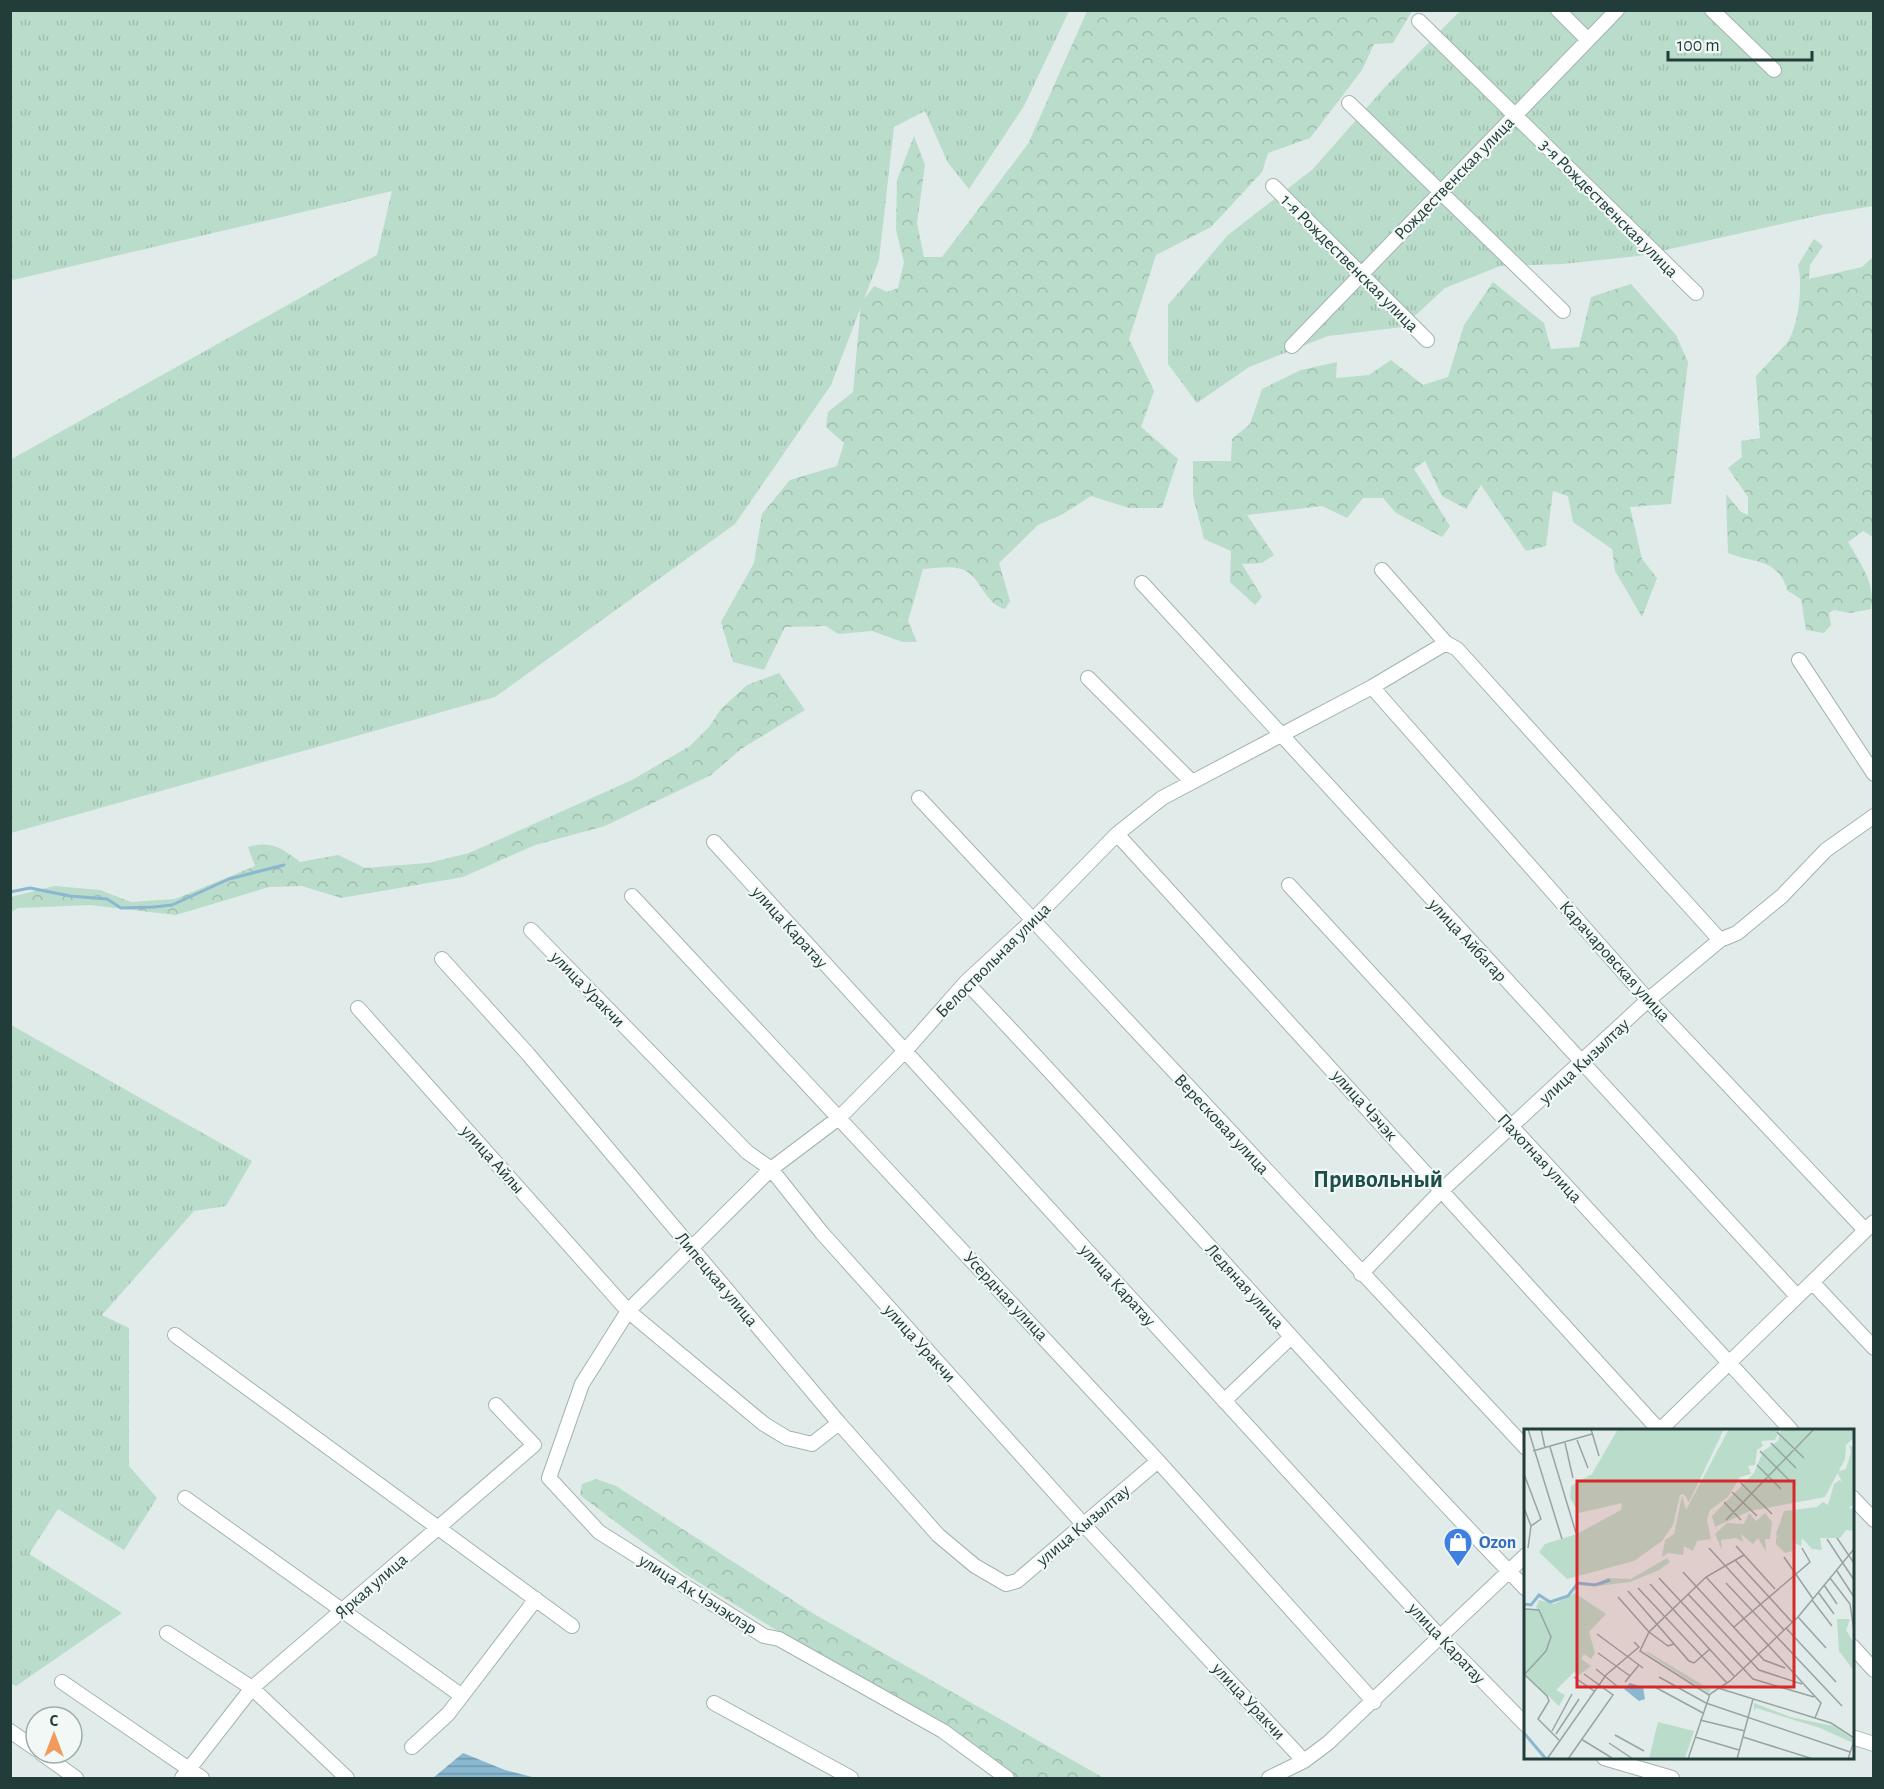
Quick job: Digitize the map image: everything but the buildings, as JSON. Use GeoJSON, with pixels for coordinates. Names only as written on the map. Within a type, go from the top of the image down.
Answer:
{"type":"FeatureCollection","features":[{"type":"Feature","properties":{"kind":"street"},"geometry":{"type":"LineString","coordinates":[[1558,10],[1588,40]]}},
{"type":"Feature","properties":{"kind":"street","name":"Рождественская улица"},"geometry":{"type":"LineString","coordinates":[[1292,346],[1617,10]]}},
{"type":"Feature","properties":{"kind":"street"},"geometry":{"type":"LineString","coordinates":[[1712,10],[1774,70]]}},
{"type":"Feature","properties":{"kind":"street","name":"3-я Рождественская улица"},"geometry":{"type":"LineString","coordinates":[[1419,21],[1696,294]]}},
{"type":"Feature","properties":{"kind":"street"},"geometry":{"type":"LineString","coordinates":[[1349,103],[1563,311]]}},
{"type":"Feature","properties":{"kind":"street","name":"1-я Рождественская улица"},"geometry":{"type":"LineString","coordinates":[[1273,186],[1427,340]]}},
{"type":"Feature","properties":{"kind":"street"},"geometry":{"type":"LineString","coordinates":[[1382,570],[1446,643],[1457,649],[1720,940]]}},
{"type":"Feature","properties":{"kind":"street","name":"улица Айбагар"},"geometry":{"type":"LineString","coordinates":[[1142,584],[1278,735],[1796,1295]]}},
{"type":"Feature","properties":{"kind":"street","name":"Белоствольная улица"},"geometry":{"type":"LineString","coordinates":[[582,1384],[628,1311],[771,1169],[840,1117],[905,1052],[966,982],[1033,920],[1117,834],[1162,798],[1372,687],[1446,643]]}},
{"type":"Feature","properties":{"kind":"street"},"geometry":{"type":"LineString","coordinates":[[1799,660],[1874,774]]}},
{"type":"Feature","properties":{"kind":"street"},"geometry":{"type":"LineString","coordinates":[[1088,678],[1192,782]]}},
{"type":"Feature","properties":{"kind":"street","name":"Карачаровская улица"},"geometry":{"type":"LineString","coordinates":[[1372,687],[1648,1000],[1869,1226]]}},
{"type":"Feature","properties":{"kind":"street","name":"Вересковая улица"},"geometry":{"type":"LineString","coordinates":[[919,798],[1361,1274],[1524,1446]]}},
{"type":"Feature","properties":{"kind":"street","name":"улица Кызылтау"},"geometry":{"type":"LineString","coordinates":[[1361,1274],[1442,1190],[1582,1064],[1648,1000],[1720,940],[1737,933],[1782,896],[1826,850],[1874,816]]}},
{"type":"Feature","properties":{"kind":"street","name":"улица Чэчэк"},"geometry":{"type":"LineString","coordinates":[[1117,834],[1658,1429]]}},
{"type":"Feature","properties":{"kind":"street","name":"улица Каратау"},"geometry":{"type":"LineString","coordinates":[[714,842],[1441,1638],[1524,1723]]}},
{"type":"Feature","properties":{"kind":"street","name":"Пахотная улица"},"geometry":{"type":"LineString","coordinates":[[1289,885],[1789,1429]]}},
{"type":"Feature","properties":{"kind":"street","name":"Усердная улица"},"geometry":{"type":"LineString","coordinates":[[632,896],[1158,1461],[1374,1702]]}},
{"type":"Feature","properties":{"kind":"street","name":"улица Уракчи"},"geometry":{"type":"LineString","coordinates":[[531,930],[747,1152],[771,1169],[822,1233],[1084,1525],[1304,1761]]}},
{"type":"Feature","properties":{"kind":"street","name":"Липецкая улица"},"geometry":{"type":"LineString","coordinates":[[442,959],[528,1054],[839,1423],[938,1535],[975,1566],[1006,1584]]}},
{"type":"Feature","properties":{"kind":"street","name":"Ледяная улица"},"geometry":{"type":"LineString","coordinates":[[966,982],[1053,1073],[1291,1337],[1524,1586]]}},
{"type":"Feature","properties":{"kind":"street","name":"улица Айлы"},"geometry":{"type":"LineString","coordinates":[[358,1008],[628,1311],[735,1402],[787,1438],[812,1444],[839,1423]]}},
{"type":"Feature","properties":{"kind":"street"},"geometry":{"type":"LineString","coordinates":[[1662,1429],[1796,1295],[1869,1226]]}},
{"type":"Feature","properties":{"kind":"street"},"geometry":{"type":"LineString","coordinates":[[1812,1281],[1874,1348]]}},
{"type":"Feature","properties":{"kind":"street"},"geometry":{"type":"LineString","coordinates":[[174,1335],[572,1626]]}},
{"type":"Feature","properties":{"kind":"street"},"geometry":{"type":"LineString","coordinates":[[1224,1401],[1291,1337]]}},
{"type":"Feature","properties":{"kind":"street","name":"улица Ак Чэчэклэр"},"geometry":{"type":"LineString","coordinates":[[582,1384],[549,1478],[599,1532],[764,1636],[779,1638],[943,1731],[1007,1779]]}},
{"type":"Feature","properties":{"kind":"street","name":"Яркая улица"},"geometry":{"type":"LineString","coordinates":[[186,1774],[252,1688],[534,1445],[496,1405]]}},
{"type":"Feature","properties":{"kind":"street","name":"улица Кызылтау"},"geometry":{"type":"LineString","coordinates":[[1006,1584],[1017,1581],[1158,1461]]}},
{"type":"Feature","properties":{"kind":"street"},"geometry":{"type":"LineString","coordinates":[[185,1498],[462,1696]]}},
{"type":"Feature","properties":{"kind":"street"},"geometry":{"type":"LineString","coordinates":[[1854,1499],[1874,1520]]}},
{"type":"Feature","properties":{"kind":"street"},"geometry":{"type":"LineString","coordinates":[[1269,1779],[1304,1761],[1328,1743],[1374,1702],[1524,1557]]}},
{"type":"Feature","properties":{"kind":"street"},"geometry":{"type":"LineString","coordinates":[[412,1747],[448,1714],[536,1599]]}},
{"type":"Feature","properties":{"kind":"street"},"geometry":{"type":"LineString","coordinates":[[167,1633],[252,1688],[347,1779]]}},
{"type":"Feature","properties":{"kind":"street"},"geometry":{"type":"LineString","coordinates":[[1854,1648],[1874,1670]]}},
{"type":"Feature","properties":{"kind":"street"},"geometry":{"type":"LineString","coordinates":[[62,1682],[186,1774],[202,1779]]}},
{"type":"Feature","properties":{"kind":"street"},"geometry":{"type":"LineString","coordinates":[[714,1703],[851,1779]]}},
{"type":"Feature","properties":{"kind":"street"},"geometry":{"type":"LineString","coordinates":[[10,1731],[24,1741]]}},
{"type":"Feature","properties":{"kind":"street"},"geometry":{"type":"LineString","coordinates":[[1854,1738],[1874,1744]]}},
{"type":"Feature","properties":{"kind":"street"},"geometry":{"type":"LineString","coordinates":[[1607,1759],[1672,1779]]}},
{"type":"Feature","properties":{"kind":"street"},"geometry":{"type":"LineString","coordinates":[[57,1765],[76,1779]]}},
{"type":"Feature","properties":{"kind":"green space"},"geometry":{"type":"Polygon","coordinates":[[[11,11],[1069,11],[1024,106],[969,189],[948,163],[925,111],[894,127],[879,260],[831,385],[735,524],[495,697],[11,833],[10,460],[377,255],[392,191],[13,280],[10,274],[11,11]]]}},
{"type":"Feature","properties":{"kind":"green space"},"geometry":{"type":"Polygon","coordinates":[[[1087,11],[1412,11],[1393,43],[1374,44],[1362,70],[1310,138],[1268,153],[1262,172],[1211,227],[1156,255],[1129,339],[1154,391],[1141,427],[1178,459],[1162,508],[1129,508],[1091,496],[1063,514],[1038,525],[999,563],[1010,601],[1005,609],[989,599],[974,578],[965,570],[947,567],[923,569],[908,621],[917,642],[903,642],[872,631],[838,634],[826,626],[785,627],[764,670],[733,662],[721,622],[754,563],[762,514],[790,480],[837,466],[844,443],[826,427],[828,412],[853,392],[861,303],[874,286],[887,292],[898,288],[904,262],[896,230],[897,180],[914,136],[925,165],[917,223],[924,257],[942,257],[1028,144],[1087,11]]]}},
{"type":"Feature","properties":{"kind":"green space"},"geometry":{"type":"Polygon","coordinates":[[[1460,11],[1873,11],[1873,206],[1821,215],[1639,256],[1562,264],[1500,266],[1445,288],[1403,327],[1328,336],[1249,367],[1197,403],[1168,364],[1168,305],[1228,235],[1313,169],[1385,87],[1460,11]]]}},
{"type":"Feature","properties":{"kind":"green space"},"geometry":{"type":"Polygon","coordinates":[[[1872,232],[1873,537],[1863,531],[1848,542],[1869,582],[1871,609],[1850,613],[1834,610],[1829,613],[1831,625],[1824,633],[1806,630],[1801,599],[1788,591],[1778,572],[1764,563],[1728,553],[1726,494],[1741,512],[1748,515],[1748,497],[1728,468],[1742,457],[1741,441],[1760,438],[1756,376],[1786,344],[1794,328],[1800,294],[1798,265],[1814,239],[1823,246],[1810,265],[1809,279],[1862,267],[1872,258],[1872,232]]]}},
{"type":"Feature","properties":{"kind":"green space"},"geometry":{"type":"Polygon","coordinates":[[[1493,282],[1544,323],[1551,349],[1579,347],[1591,297],[1631,284],[1676,335],[1688,362],[1671,504],[1630,507],[1642,559],[1657,578],[1642,617],[1615,571],[1612,549],[1573,522],[1568,496],[1553,491],[1546,546],[1526,551],[1481,485],[1466,509],[1442,496],[1425,461],[1414,469],[1450,526],[1442,537],[1396,513],[1383,498],[1363,498],[1347,518],[1322,506],[1247,515],[1274,555],[1262,563],[1242,564],[1262,597],[1255,605],[1230,582],[1231,551],[1204,539],[1193,496],[1193,461],[1231,461],[1232,439],[1250,424],[1262,389],[1301,370],[1337,362],[1336,378],[1369,375],[1391,360],[1423,385],[1448,377],[1464,325],[1493,282]]]}},
{"type":"Feature","properties":{"kind":"green space"},"geometry":{"type":"Polygon","coordinates":[[[779,673],[805,710],[741,749],[711,775],[605,826],[535,845],[463,877],[341,898],[302,886],[269,887],[176,915],[89,905],[18,908],[11,912],[11,897],[54,886],[100,890],[131,902],[175,899],[255,866],[248,847],[263,844],[276,847],[300,862],[338,855],[365,868],[428,863],[469,853],[632,780],[690,746],[709,727],[721,709],[747,685],[779,673]]]}},
{"type":"Feature","properties":{"kind":"green space"},"geometry":{"type":"Polygon","coordinates":[[[11,1025],[252,1161],[226,1206],[194,1211],[102,1315],[129,1328],[129,1466],[157,1498],[124,1550],[58,1509],[29,1554],[122,1613],[16,1686],[10,1683],[11,1025]]]}},
{"type":"Feature","properties":{"kind":"green space"},"geometry":{"type":"Polygon","coordinates":[[[596,1479],[616,1486],[814,1614],[1104,1778],[1011,1778],[925,1712],[830,1663],[682,1572],[580,1495],[582,1484],[596,1479]]]}},
{"type":"Feature","properties":{"kind":"water"},"geometry":{"type":"Polygon","coordinates":[[[463,1753],[505,1770],[536,1778],[433,1778],[463,1753]]]}},
{"type":"Feature","properties":{"kind":"waterway"},"geometry":{"type":"LineString","coordinates":[[10,892],[30,888],[70,896],[107,899],[121,908],[154,907],[172,905],[229,879],[284,865]]}},
{"type":"Feature","properties":{"kind":"place","name":"Ozon"},"geometry":{"type":"Point","coordinates":[1458,1568]}},
{"type":"Feature","properties":{"kind":"district","name":"Привольный"},"geometry":{"type":"Point","coordinates":[1378,1179]}}]}
